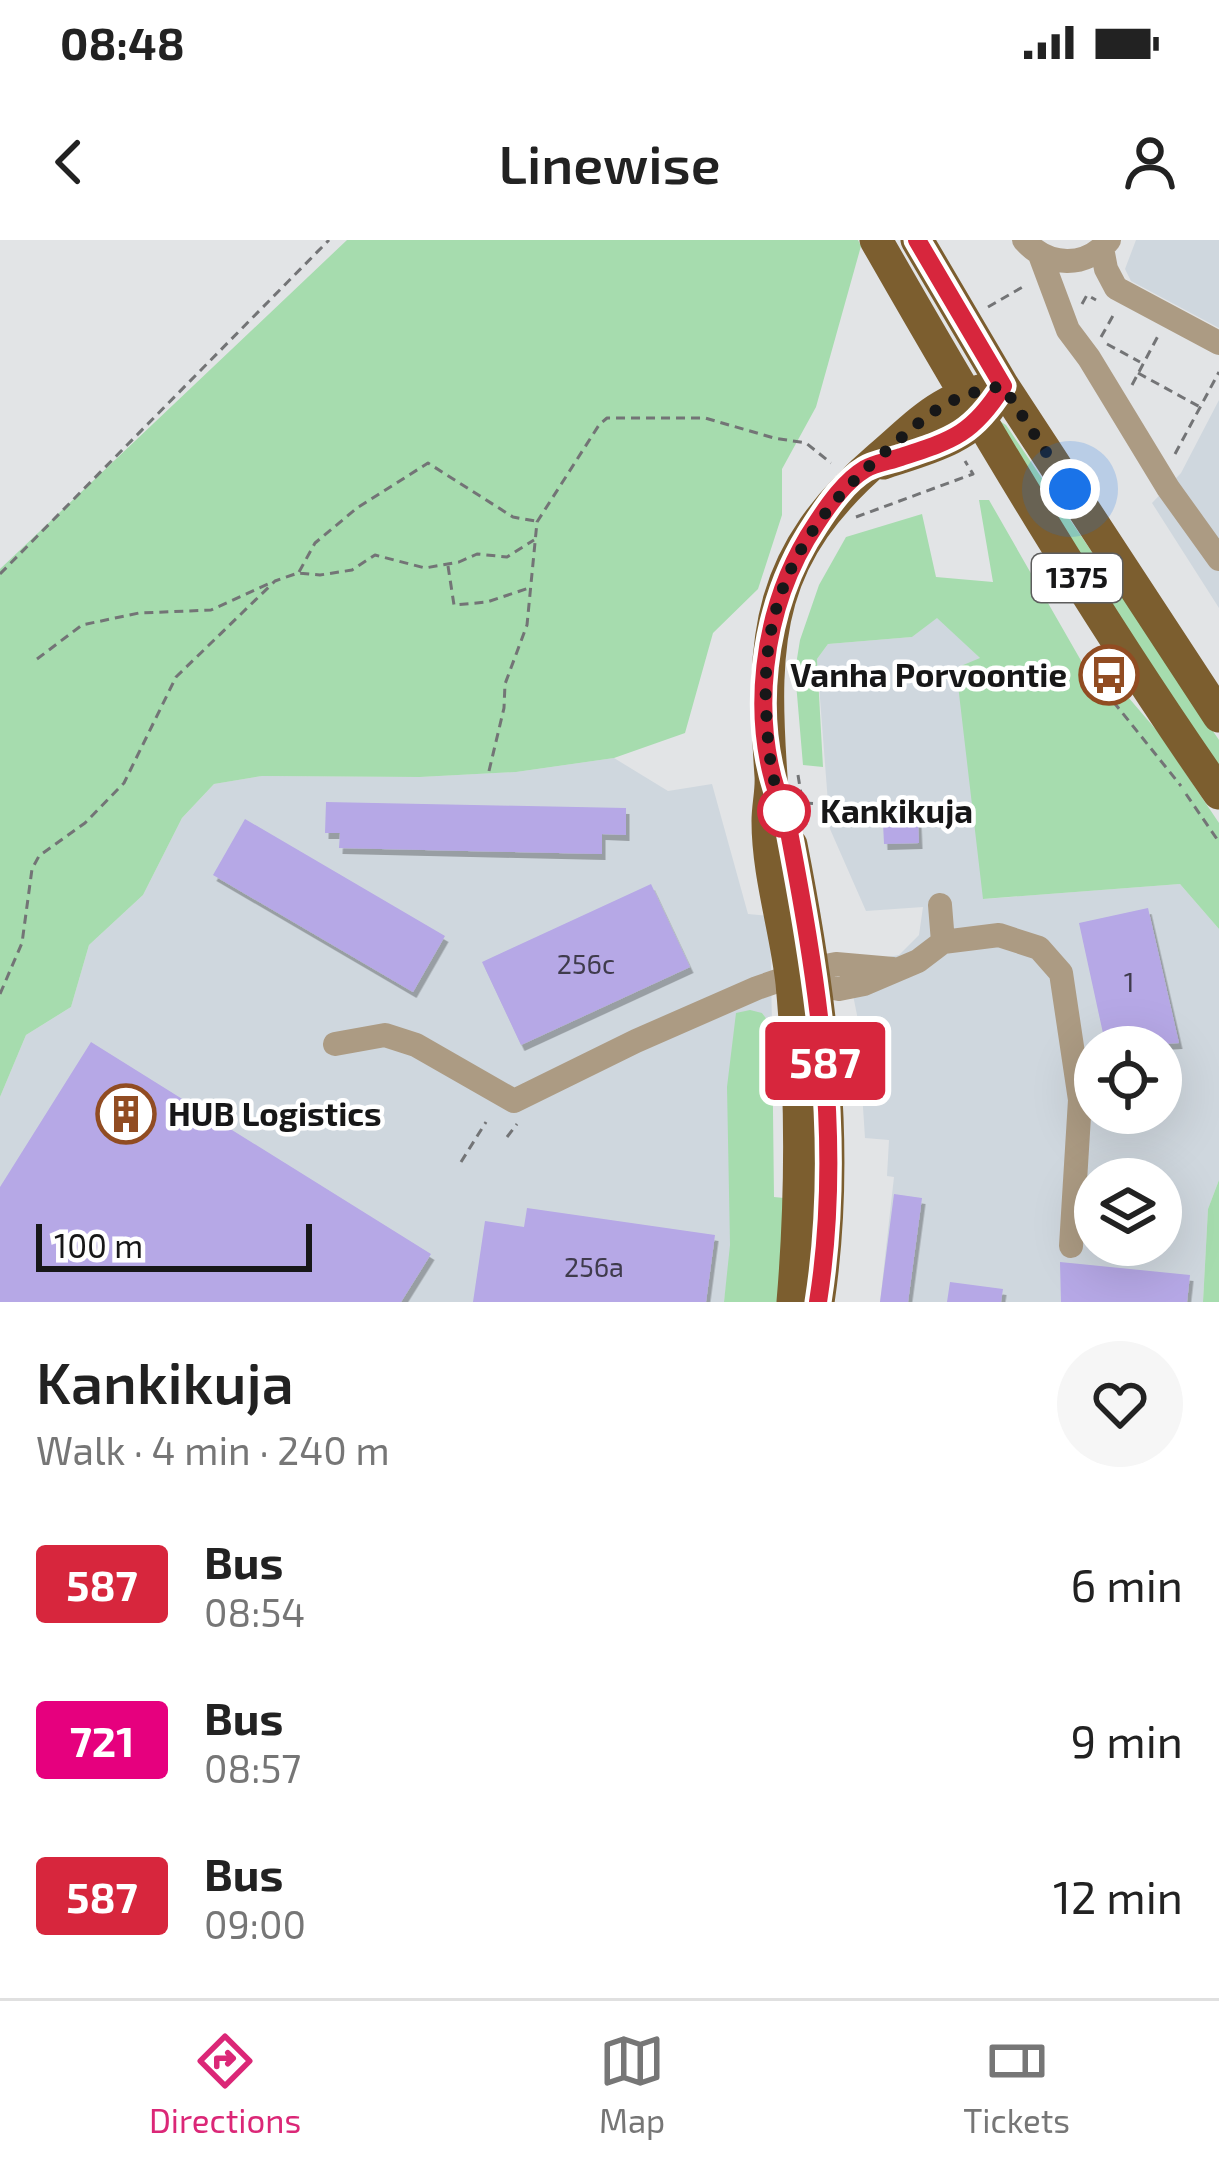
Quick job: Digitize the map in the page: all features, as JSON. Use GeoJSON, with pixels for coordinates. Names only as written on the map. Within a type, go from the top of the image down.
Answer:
{"type":"FeatureCollection","features":[{"type":"Feature","properties":{"kind":"main road","name":"1375"},"geometry":{"type":"LineString","coordinates":[[876,240],[1111,635],[1219,793]]}},
{"type":"Feature","properties":{"kind":"main road","name":"1375"},"geometry":{"type":"LineString","coordinates":[[917,240],[1003,386],[1219,716]]}},
{"type":"Feature","properties":{"kind":"main road"},"geometry":{"type":"LineString","coordinates":[[818,1302],[829,1204],[825,1057],[768,822],[784,774],[766,665],[779,597],[798,552],[850,466],[935,408],[972,407],[1003,386]]}},
{"type":"Feature","properties":{"kind":"main road"},"geometry":{"type":"LineString","coordinates":[[793,1302],[808,978]]}},
{"type":"Feature","properties":{"kind":"street"},"geometry":{"type":"LineString","coordinates":[[1032,248],[1072,262],[1106,244],[1106,269],[1116,288],[1219,344]]}},
{"type":"Feature","properties":{"kind":"street"},"geometry":{"type":"LineString","coordinates":[[1032,248],[1068,331],[1219,559]]}},
{"type":"Feature","properties":{"kind":"street"},"geometry":{"type":"LineString","coordinates":[[940,904],[943,942]]}},
{"type":"Feature","properties":{"kind":"street"},"geometry":{"type":"LineString","coordinates":[[335,1044],[385,1035],[416,1046],[514,1101],[757,988],[808,978],[838,989],[864,984],[918,961],[943,942],[999,934],[1039,948],[1061,973],[1080,1100],[1071,1246]]}},
{"type":"Feature","properties":{"kind":"path"},"geometry":{"type":"LineString","coordinates":[[0,574],[329,240]]}},
{"type":"Feature","properties":{"kind":"path"},"geometry":{"type":"LineString","coordinates":[[986,308],[1025,286]]}},
{"type":"Feature","properties":{"kind":"path"},"geometry":{"type":"LineString","coordinates":[[1115,310],[1099,342],[1144,364]]}},
{"type":"Feature","properties":{"kind":"path"},"geometry":{"type":"LineString","coordinates":[[1128,392],[1159,334]]}},
{"type":"Feature","properties":{"kind":"path"},"geometry":{"type":"LineString","coordinates":[[1172,461],[1219,372]]}},
{"type":"Feature","properties":{"kind":"path"},"geometry":{"type":"LineString","coordinates":[[1138,373],[1200,407]]}},
{"type":"Feature","properties":{"kind":"path"},"geometry":{"type":"LineString","coordinates":[[488,771],[506,684],[527,625],[537,522],[566,472],[607,418],[705,418],[806,442],[850,466]]}},
{"type":"Feature","properties":{"kind":"path"},"geometry":{"type":"LineString","coordinates":[[298,573],[315,543],[357,508],[428,463],[513,517],[537,522]]}},
{"type":"Feature","properties":{"kind":"path"},"geometry":{"type":"LineString","coordinates":[[851,520],[973,474]]}},
{"type":"Feature","properties":{"kind":"path"},"geometry":{"type":"LineString","coordinates":[[38,659],[82,625],[139,613],[211,610],[298,573],[352,570],[375,555],[425,568],[477,554],[507,556],[534,540]]}},
{"type":"Feature","properties":{"kind":"path"},"geometry":{"type":"LineString","coordinates":[[448,564],[454,605],[487,602],[532,587]]}},
{"type":"Feature","properties":{"kind":"path"},"geometry":{"type":"LineString","coordinates":[[0,994],[22,943],[32,869],[39,856],[85,823],[124,783],[176,676],[275,581]]}},
{"type":"Feature","properties":{"kind":"path"},"geometry":{"type":"LineString","coordinates":[[1104,690],[1158,754],[1219,842]]}},
{"type":"Feature","properties":{"kind":"path"},"geometry":{"type":"LineString","coordinates":[[784,774],[802,803],[808,836]]}},
{"type":"Feature","properties":{"kind":"path"},"geometry":{"type":"LineString","coordinates":[[802,803],[825,804]]}},
{"type":"Feature","properties":{"kind":"path"},"geometry":{"type":"LineString","coordinates":[[461,1162],[486,1122]]}},
{"type":"Feature","properties":{"kind":"shaded area"},"geometry":{"type":"Polygon","coordinates":[[[1136,240],[1219,240],[1219,328],[1131,281],[1125,269],[1136,240]]]}},
{"type":"Feature","properties":{"kind":"shaded area"},"geometry":{"type":"Polygon","coordinates":[[[1219,400],[1219,608],[1152,503],[1181,473],[1219,400]]]}},
{"type":"Feature","properties":{"kind":"shaded area"},"geometry":{"type":"Polygon","coordinates":[[[937,617],[980,658],[984,899],[1180,884],[1219,929],[1219,1180],[1208,1209],[1203,1302],[880,1302],[894,1177],[887,1176],[889,1140],[865,1138],[857,1015],[847,965],[899,955],[919,935],[923,907],[866,911],[830,829],[817,659],[828,644],[912,637],[937,617]]]}},
{"type":"Feature","properties":{"kind":"shaded area"},"geometry":{"type":"Polygon","coordinates":[[[614,758],[668,791],[712,784],[748,914],[770,916],[772,1026],[762,1013],[724,1302],[0,1302],[0,1097],[26,1035],[71,1007],[89,945],[143,895],[182,818],[214,784],[262,776],[516,772],[614,758]]]}},
{"type":"Feature","properties":{"kind":"green space"},"geometry":{"type":"Polygon","coordinates":[[[347,240],[858,240],[861,246],[816,407],[782,469],[782,515],[758,589],[713,633],[685,733],[614,758],[516,772],[262,776],[214,784],[182,818],[143,895],[89,945],[71,1007],[26,1035],[0,1097],[0,569],[347,240]]]}},
{"type":"Feature","properties":{"kind":"green space"},"geometry":{"type":"Polygon","coordinates":[[[998,420],[1006,425],[1219,740],[1219,773],[1112,612],[998,420]]]}},
{"type":"Feature","properties":{"kind":"green space"},"geometry":{"type":"Polygon","coordinates":[[[979,500],[989,500],[1099,692],[1116,683],[1158,732],[1219,823],[1219,929],[1180,884],[983,899],[956,668],[980,658],[937,618],[912,637],[828,644],[817,659],[823,767],[803,765],[795,671],[800,640],[819,585],[846,537],[922,514],[936,577],[993,582],[979,500]]]}},
{"type":"Feature","properties":{"kind":"green space"},"geometry":{"type":"Polygon","coordinates":[[[736,1013],[762,1013],[772,1026],[774,1197],[784,1198],[781,1302],[724,1302],[730,1245],[727,1087],[736,1013]]]}},
{"type":"Feature","properties":{"kind":"green space"},"geometry":{"type":"Polygon","coordinates":[[[1219,1180],[1219,1302],[1203,1302],[1208,1209],[1219,1180]]]}},
{"type":"Feature","properties":{"kind":"building"},"geometry":{"type":"Polygon","coordinates":[[[326,802],[626,808],[626,835],[602,834],[602,854],[339,848],[340,833],[325,833],[326,802]]]}},
{"type":"Feature","properties":{"kind":"building"},"geometry":{"type":"Polygon","coordinates":[[[245,819],[445,936],[413,992],[213,875],[245,819]]]}},
{"type":"Feature","properties":{"kind":"building"},"geometry":{"type":"Polygon","coordinates":[[[918,821],[919,843],[884,844],[883,823],[918,821]]]}},
{"type":"Feature","properties":{"kind":"building"},"geometry":{"type":"Polygon","coordinates":[[[651,884],[690,967],[521,1045],[482,962],[651,884]]]}},
{"type":"Feature","properties":{"kind":"building"},"geometry":{"type":"Polygon","coordinates":[[[1148,908],[1175,1026],[1101,1026],[1079,923],[1148,908]]]}},
{"type":"Feature","properties":{"kind":"building","name":"HUB Logistics"},"geometry":{"type":"Polygon","coordinates":[[[91,1042],[431,1254],[401,1302],[0,1302],[0,1187],[91,1042]]]}},
{"type":"Feature","properties":{"kind":"building"},"geometry":{"type":"Polygon","coordinates":[[[894,1194],[922,1198],[908,1302],[880,1302],[894,1194]]]}},
{"type":"Feature","properties":{"kind":"building"},"geometry":{"type":"Polygon","coordinates":[[[527,1208],[715,1235],[706,1302],[473,1302],[485,1221],[524,1227],[527,1208]]]}},
{"type":"Feature","properties":{"kind":"building"},"geometry":{"type":"Polygon","coordinates":[[[1060,1262],[1190,1275],[1187,1302],[1061,1302],[1060,1262]]]}},
{"type":"Feature","properties":{"kind":"building"},"geometry":{"type":"Polygon","coordinates":[[[950,1282],[1003,1289],[1001,1302],[947,1302],[950,1282]]]}},
{"type":"Feature","properties":{"kind":"bus line","name":"587"},"geometry":{"type":"LineString","coordinates":[[818,1302],[829,1204],[824,1036],[786,816],[772,784],[765,692],[768,640],[798,552],[845,486],[866,468],[921,451],[981,422],[1003,386],[917,240]]}},
{"type":"Feature","properties":{"kind":"place","name":"Vanha Porvoontie"},"geometry":{"type":"Point","coordinates":[1109,675]}},
{"type":"Feature","properties":{"kind":"place","name":"Kankikuja"},"geometry":{"type":"Point","coordinates":[784,811]}},
{"type":"Feature","properties":{"kind":"place","name":"HUB Logistics"},"geometry":{"type":"Point","coordinates":[126,1114]}},
{"type":"Feature","properties":{"kind":"route"},"geometry":{"type":"LineString","coordinates":[[784,811],[786,816],[772,784],[765,692],[768,640],[798,552],[845,486],[935,408],[964,393],[1003,386],[1070,489]]}}]}
